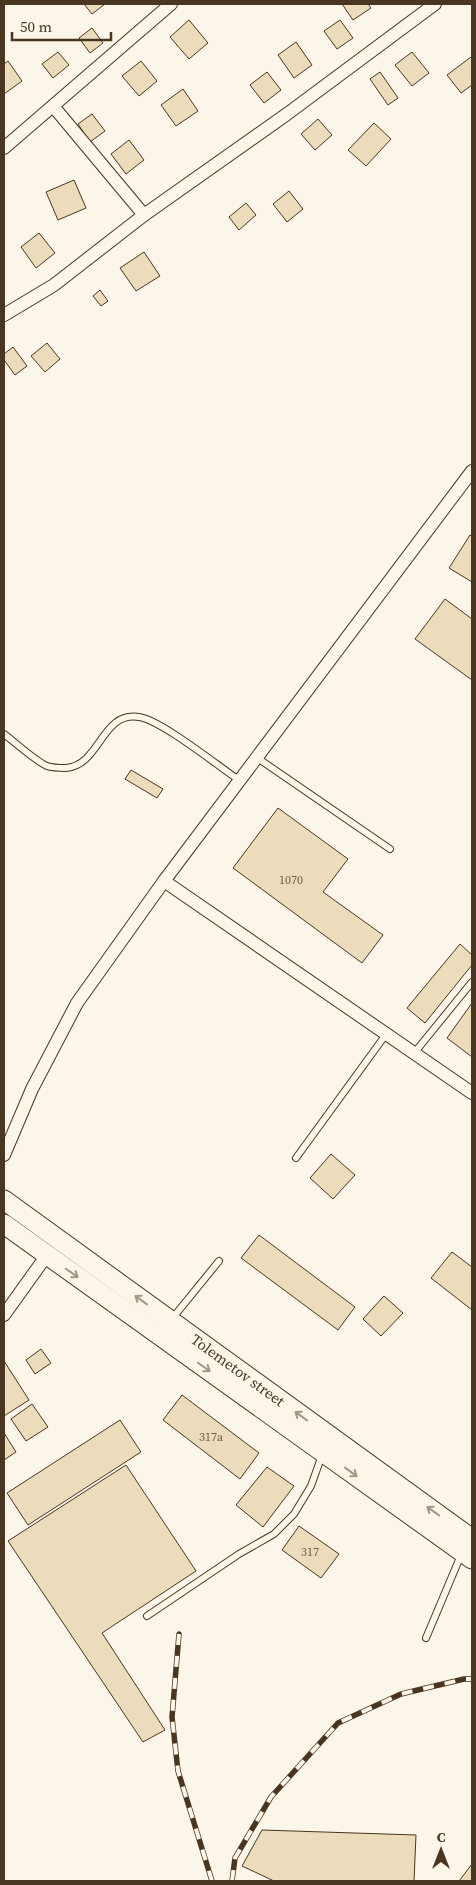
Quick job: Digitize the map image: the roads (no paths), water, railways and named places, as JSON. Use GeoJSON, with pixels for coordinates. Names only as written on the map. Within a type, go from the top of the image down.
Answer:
{"type":"FeatureCollection","features":[{"type":"Feature","properties":{"kind":"main road","name":"Tolemetov street"},"geometry":{"type":"LineString","coordinates":[[4,1200],[170,1320],[469,1550]]}},
{"type":"Feature","properties":{"kind":"main road","name":"Tolemetov street"},"geometry":{"type":"LineString","coordinates":[[4,1224],[323,1452],[469,1550]]}},
{"type":"Feature","properties":{"kind":"street"},"geometry":{"type":"LineString","coordinates":[[4,148],[171,4]]}},
{"type":"Feature","properties":{"kind":"street"},"geometry":{"type":"LineString","coordinates":[[4,315],[54,285],[144,215],[287,114],[435,4]]}},
{"type":"Feature","properties":{"kind":"street"},"geometry":{"type":"LineString","coordinates":[[53,106],[144,215]]}},
{"type":"Feature","properties":{"kind":"street"},"geometry":{"type":"LineString","coordinates":[[4,1155],[32,1089],[77,1003],[256,757],[472,471]]}},
{"type":"Feature","properties":{"kind":"street"},"geometry":{"type":"LineString","coordinates":[[164,881],[472,1093]]}},
{"type":"Feature","properties":{"kind":"street"},"geometry":{"type":"LineString","coordinates":[[4,1315],[47,1255]]}},
{"type":"Feature","properties":{"kind":"lane"},"geometry":{"type":"LineString","coordinates":[[4,734],[46,766],[58,768],[72,767],[87,759],[110,726],[125,716],[140,716],[157,723],[239,780]]}},
{"type":"Feature","properties":{"kind":"lane"},"geometry":{"type":"LineString","coordinates":[[256,757],[390,849]]}},
{"type":"Feature","properties":{"kind":"lane"},"geometry":{"type":"LineString","coordinates":[[415,1052],[472,982]]}},
{"type":"Feature","properties":{"kind":"lane"},"geometry":{"type":"LineString","coordinates":[[296,1158],[387,1033]]}},
{"type":"Feature","properties":{"kind":"lane"},"geometry":{"type":"LineString","coordinates":[[170,1320],[219,1261]]}},
{"type":"Feature","properties":{"kind":"lane"},"geometry":{"type":"LineString","coordinates":[[147,1616],[239,1554],[274,1534],[294,1514],[311,1486],[323,1452]]}},
{"type":"Feature","properties":{"kind":"lane"},"geometry":{"type":"LineString","coordinates":[[426,1638],[469,1550]]}},
{"type":"Feature","properties":{"kind":"railway"},"geometry":{"type":"LineString","coordinates":[[179,1634],[172,1717],[178,1771],[212,1881]]}},
{"type":"Feature","properties":{"kind":"railway"},"geometry":{"type":"LineString","coordinates":[[232,1881],[235,1858],[271,1797],[338,1723],[401,1694],[464,1679],[472,1679]]}}]}
